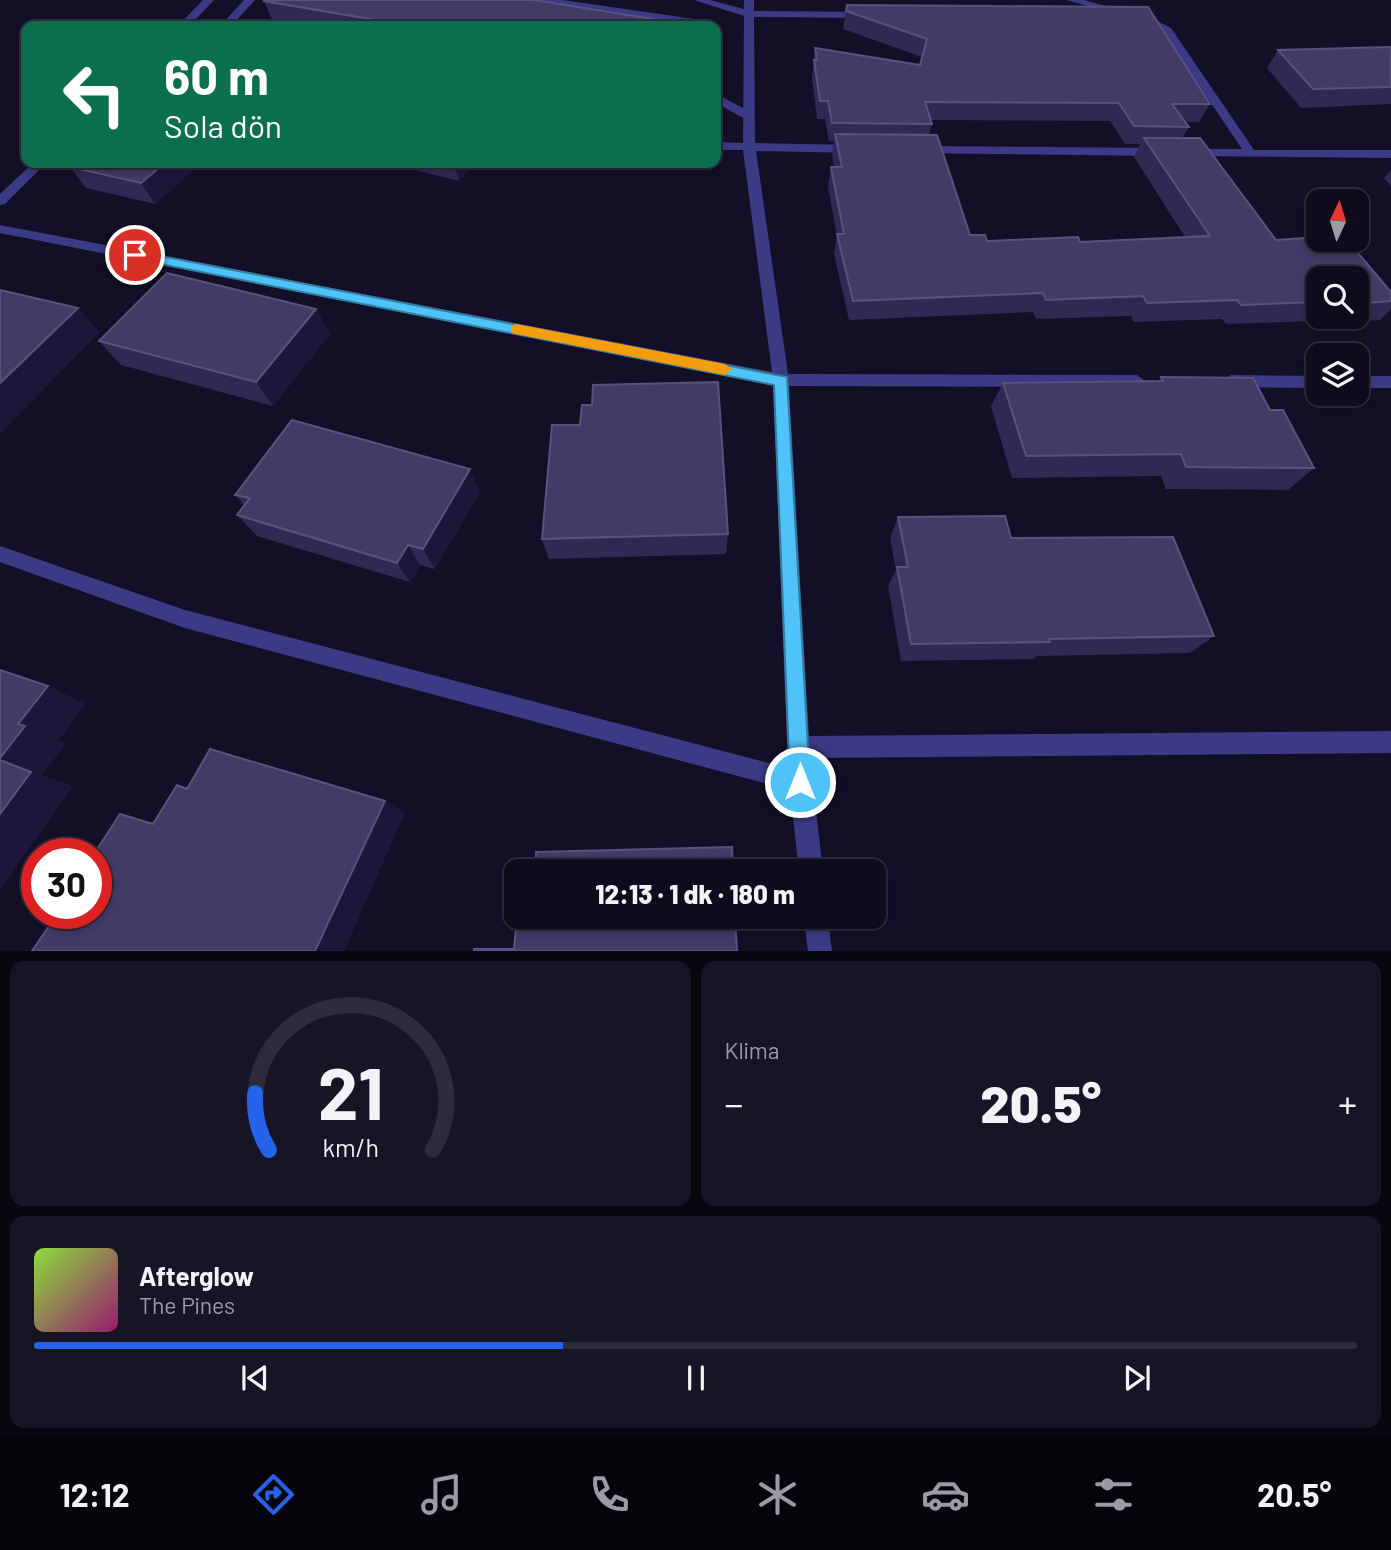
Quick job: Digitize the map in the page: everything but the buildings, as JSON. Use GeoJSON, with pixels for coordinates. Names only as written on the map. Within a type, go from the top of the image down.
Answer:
{"type":"FeatureCollection","features":[{"type":"Feature","properties":{"kind":"street"},"geometry":{"type":"LineString","coordinates":[[188,21],[209,0]]}},
{"type":"Feature","properties":{"kind":"street"},"geometry":{"type":"LineString","coordinates":[[230,21],[250,0]]}},
{"type":"Feature","properties":{"kind":"street"},"geometry":{"type":"LineString","coordinates":[[542,0],[681,21]]}},
{"type":"Feature","properties":{"kind":"street"},"geometry":{"type":"LineString","coordinates":[[699,0],[712,4],[874,15]]}},
{"type":"Feature","properties":{"kind":"street"},"geometry":{"type":"LineString","coordinates":[[1071,0],[1139,16],[1167,30],[1251,153]]}},
{"type":"Feature","properties":{"kind":"street"},"geometry":{"type":"LineString","coordinates":[[709,21],[712,4]]}},
{"type":"Feature","properties":{"kind":"street"},"geometry":{"type":"LineString","coordinates":[[749,7],[749,148],[781,380],[800,782],[809,859]]}},
{"type":"Feature","properties":{"kind":"street"},"geometry":{"type":"LineString","coordinates":[[1083,16],[1139,16]]}},
{"type":"Feature","properties":{"kind":"street"},"geometry":{"type":"LineString","coordinates":[[721,101],[749,116]]}},
{"type":"Feature","properties":{"kind":"street"},"geometry":{"type":"LineString","coordinates":[[721,146],[874,149]]}},
{"type":"Feature","properties":{"kind":"street"},"geometry":{"type":"LineString","coordinates":[[902,149],[1167,152]]}},
{"type":"Feature","properties":{"kind":"street"},"geometry":{"type":"LineString","coordinates":[[1181,153],[1391,153]]}},
{"type":"Feature","properties":{"kind":"street"},"geometry":{"type":"LineString","coordinates":[[0,201],[35,168]]}},
{"type":"Feature","properties":{"kind":"street"},"geometry":{"type":"LineString","coordinates":[[0,229],[781,380],[1153,381]]}},
{"type":"Feature","properties":{"kind":"street"},"geometry":{"type":"LineString","coordinates":[[1222,382],[1306,382]]}},
{"type":"Feature","properties":{"kind":"street"},"geometry":{"type":"LineString","coordinates":[[1369,382],[1391,382]]}},
{"type":"Feature","properties":{"kind":"street"},"geometry":{"type":"LineString","coordinates":[[0,554],[185,619],[800,782]]}},
{"type":"Feature","properties":{"kind":"street"},"geometry":{"type":"LineString","coordinates":[[800,747],[1391,742]]}},
{"type":"Feature","properties":{"kind":"street"},"geometry":{"type":"LineString","coordinates":[[817,929],[820,951]]}},
{"type":"Feature","properties":{"kind":"slow traffic"},"geometry":{"type":"LineString","coordinates":[[516,329],[725,369]]}},
{"type":"Feature","properties":{"kind":"route"},"geometry":{"type":"LineString","coordinates":[[135,255],[781,380],[800,782]]}}]}
